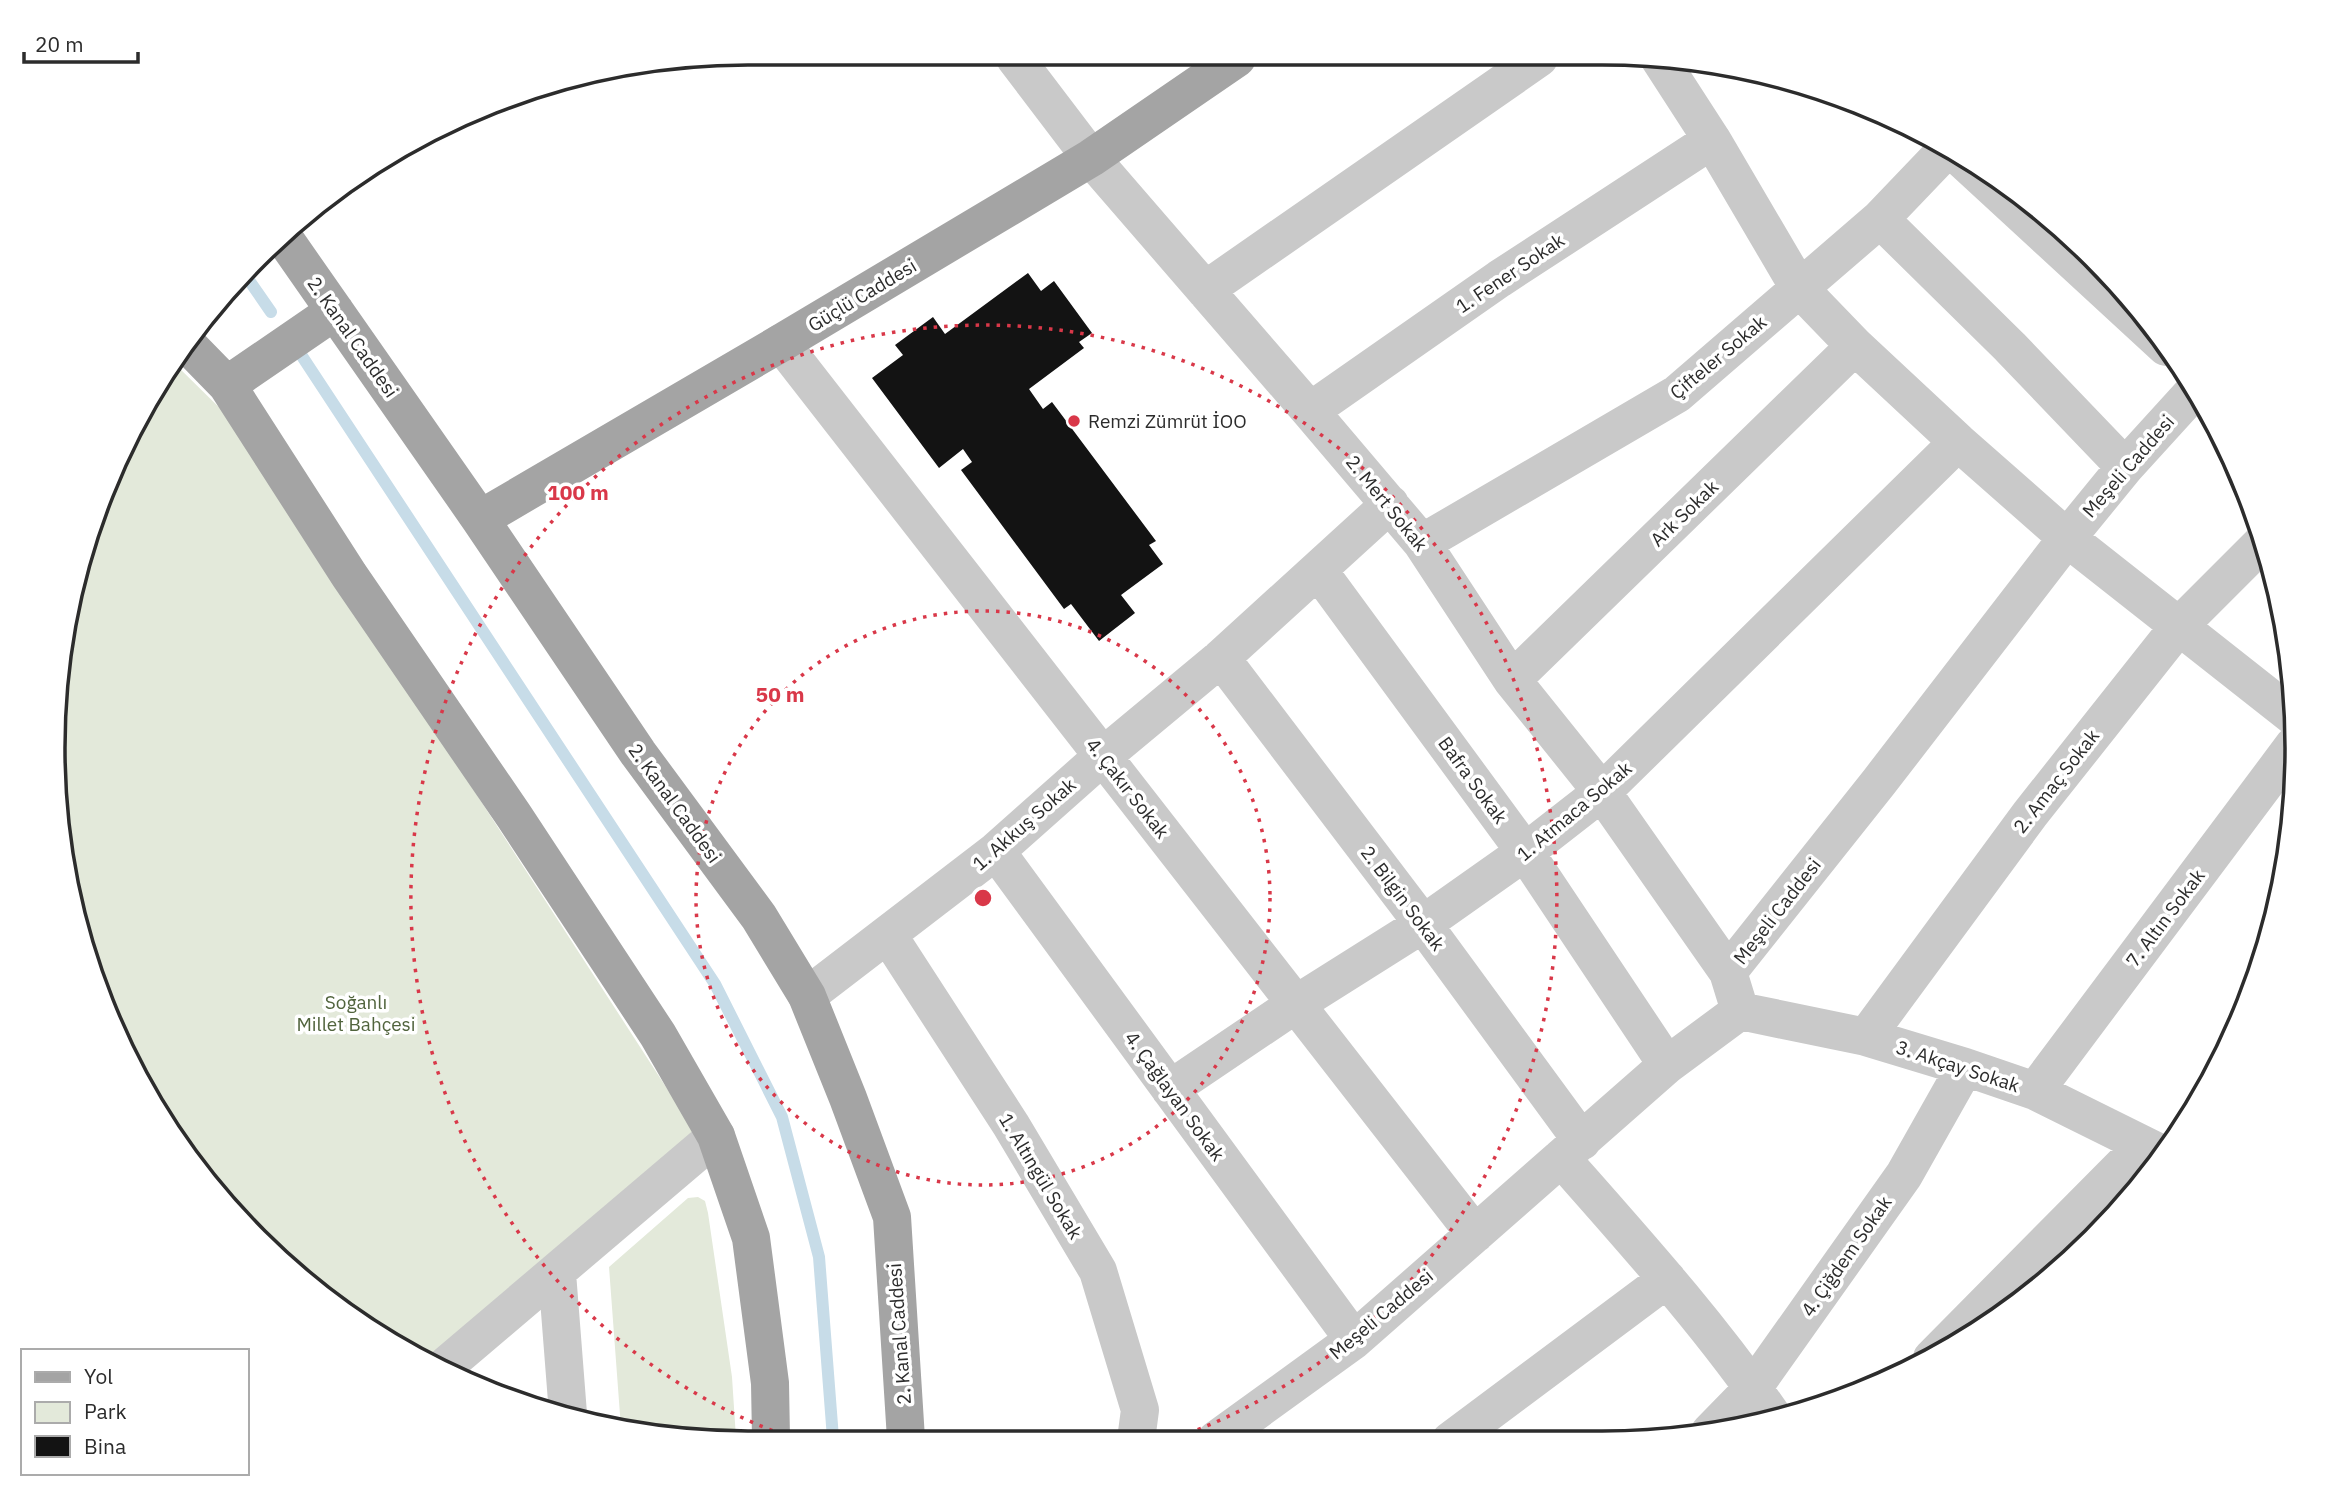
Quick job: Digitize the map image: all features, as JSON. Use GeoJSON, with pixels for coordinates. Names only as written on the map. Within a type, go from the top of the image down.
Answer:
{"type":"FeatureCollection","features":[{"type":"Feature","properties":{"kind":"main road","name":"Güçlü Caddesi"},"geometry":{"type":"LineString","coordinates":[[480,519],[1091,158],[1220,65]]}},
{"type":"Feature","properties":{"kind":"main road","name":"2. Kanal Caddesi"},"geometry":{"type":"LineString","coordinates":[[288,244],[480,519],[638,753],[759,917],[807,996],[892,1217],[905,1431]]}},
{"type":"Feature","properties":{"kind":"main road"},"geometry":{"type":"LineString","coordinates":[[226,384],[335,311]]}},
{"type":"Feature","properties":{"kind":"main road"},"geometry":{"type":"LineString","coordinates":[[193,350],[226,384],[349,575],[514,816],[658,1035],[716,1136],[751,1238],[770,1383],[771,1431]]}},
{"type":"Feature","properties":{"kind":"street","name":"2. Mert Sokak"},"geometry":{"type":"LineString","coordinates":[[1020,65],[1091,158],[1422,543],[1512,680],[1602,792],[1728,972]]}},
{"type":"Feature","properties":{"kind":"street"},"geometry":{"type":"LineString","coordinates":[[1205,290],[1529,65]]}},
{"type":"Feature","properties":{"kind":"street"},"geometry":{"type":"LineString","coordinates":[[1666,68],[1712,140],[1799,288],[1958,442],[2067,538],[2284,708]]}},
{"type":"Feature","properties":{"kind":"street","name":"1. Fener Sokak"},"geometry":{"type":"LineString","coordinates":[[1310,411],[1499,279],[1712,140]]}},
{"type":"Feature","properties":{"kind":"street","name":"Çifteler Sokak"},"geometry":{"type":"LineString","coordinates":[[1422,543],[1677,394],[1880,219],[1941,154]]}},
{"type":"Feature","properties":{"kind":"street"},"geometry":{"type":"LineString","coordinates":[[1995,189],[2126,310]]}},
{"type":"Feature","properties":{"kind":"street"},"geometry":{"type":"LineString","coordinates":[[1880,219],[2010,347],[2125,467]]}},
{"type":"Feature","properties":{"kind":"street","name":"4. Çakır Sokak"},"geometry":{"type":"LineString","coordinates":[[781,343],[1475,1234]]}},
{"type":"Feature","properties":{"kind":"street","name":"Ark Sokak"},"geometry":{"type":"LineString","coordinates":[[1512,680],[1856,346]]}},
{"type":"Feature","properties":{"kind":"street","name":"Meşeli Caddesi"},"geometry":{"type":"LineString","coordinates":[[1228,1431],[1354,1340],[1667,1065],[1740,1011],[1728,972],[2067,538],[2125,467],[2188,397]]}},
{"type":"Feature","properties":{"kind":"street","name":"1. Atmaca Sokak"},"geometry":{"type":"LineString","coordinates":[[1170,1089],[1296,1004],[1423,924],[1525,852],[1602,792],[1958,442]]}},
{"type":"Feature","properties":{"kind":"street","name":"1. Akkuş Sokak"},"geometry":{"type":"LineString","coordinates":[[807,996],[996,851],[1221,657],[1390,503]]}},
{"type":"Feature","properties":{"kind":"street","name":"2. Amaç Sokak"},"geometry":{"type":"LineString","coordinates":[[1866,1037],[2030,814],[2179,626],[2256,550]]}},
{"type":"Feature","properties":{"kind":"street","name":"Bafra Sokak"},"geometry":{"type":"LineString","coordinates":[[1318,570],[1525,852],[1667,1065]]}},
{"type":"Feature","properties":{"kind":"street","name":"2. Bilgin Sokak"},"geometry":{"type":"LineString","coordinates":[[1221,657],[1423,924],[1571,1149],[1769,1410]]}},
{"type":"Feature","properties":{"kind":"street","name":"7. Altın Sokak"},"geometry":{"type":"LineString","coordinates":[[2035,1091],[2285,757]]}},
{"type":"Feature","properties":{"kind":"street","name":"4. Çağlayan Sokak"},"geometry":{"type":"LineString","coordinates":[[996,851],[1354,1340]]}},
{"type":"Feature","properties":{"kind":"street","name":"1. Altıngül Sokak"},"geometry":{"type":"LineString","coordinates":[[888,935],[1011,1125],[1098,1271],[1140,1410],[1137,1431]]}},
{"type":"Feature","properties":{"kind":"street","name":"3. Akçay Sokak"},"geometry":{"type":"LineString","coordinates":[[1740,1011],[1866,1037],[1965,1067],[2035,1091],[2153,1150]]}},
{"type":"Feature","properties":{"kind":"street","name":"4. Çiğdem Sokak"},"geometry":{"type":"LineString","coordinates":[[1722,1420],[1754,1388],[1904,1175],[1965,1067]]}},
{"type":"Feature","properties":{"kind":"street"},"geometry":{"type":"LineString","coordinates":[[450,1363],[716,1136]]}},
{"type":"Feature","properties":{"kind":"street"},"geometry":{"type":"LineString","coordinates":[[1966,1326],[2153,1150]]}},
{"type":"Feature","properties":{"kind":"street"},"geometry":{"type":"LineString","coordinates":[[557,1273],[567,1407]]}},
{"type":"Feature","properties":{"kind":"street"},"geometry":{"type":"LineString","coordinates":[[1463,1431],[1667,1279]]}},
{"type":"Feature","properties":{"kind":"green space","name":"Soğanlı Millet Bahçesi"},"geometry":{"type":"Polygon","coordinates":[[[180,369],[238,426],[699,1138],[438,1357],[368,1316],[298,1262],[234,1198],[180,1128],[135,1050],[101,968],[78,881],[66,793],[65,748],[71,659],[88,571],[101,528],[135,446],[180,369]]]}},
{"type":"Feature","properties":{"kind":"green space"},"geometry":{"type":"Polygon","coordinates":[[[698,1197],[705,1201],[708,1213],[732,1377],[736,1431],[703,1430],[620,1419],[609,1267],[688,1198],[698,1197]]]}},
{"type":"Feature","properties":{"kind":"building"},"geometry":{"type":"Polygon","coordinates":[[[1028,273],[1041,291],[1054,281],[1092,333],[1079,342],[1084,348],[1029,389],[1043,409],[1052,402],[1156,541],[1149,545],[1163,564],[1121,595],[1135,613],[1099,641],[1071,604],[1064,609],[961,470],[972,462],[963,449],[939,468],[872,378],[903,355],[895,345],[933,317],[945,334],[1028,273]]]}},
{"type":"Feature","properties":{"kind":"waterway"},"geometry":{"type":"LineString","coordinates":[[250,281],[271,312]]}},
{"type":"Feature","properties":{"kind":"waterway"},"geometry":{"type":"LineString","coordinates":[[294,344],[715,984],[782,1117],[819,1257],[832,1431]]}},
{"type":"Feature","properties":{"kind":"place","name":"Remzi Zümrüt İOO"},"geometry":{"type":"Point","coordinates":[1074,421]}}]}
